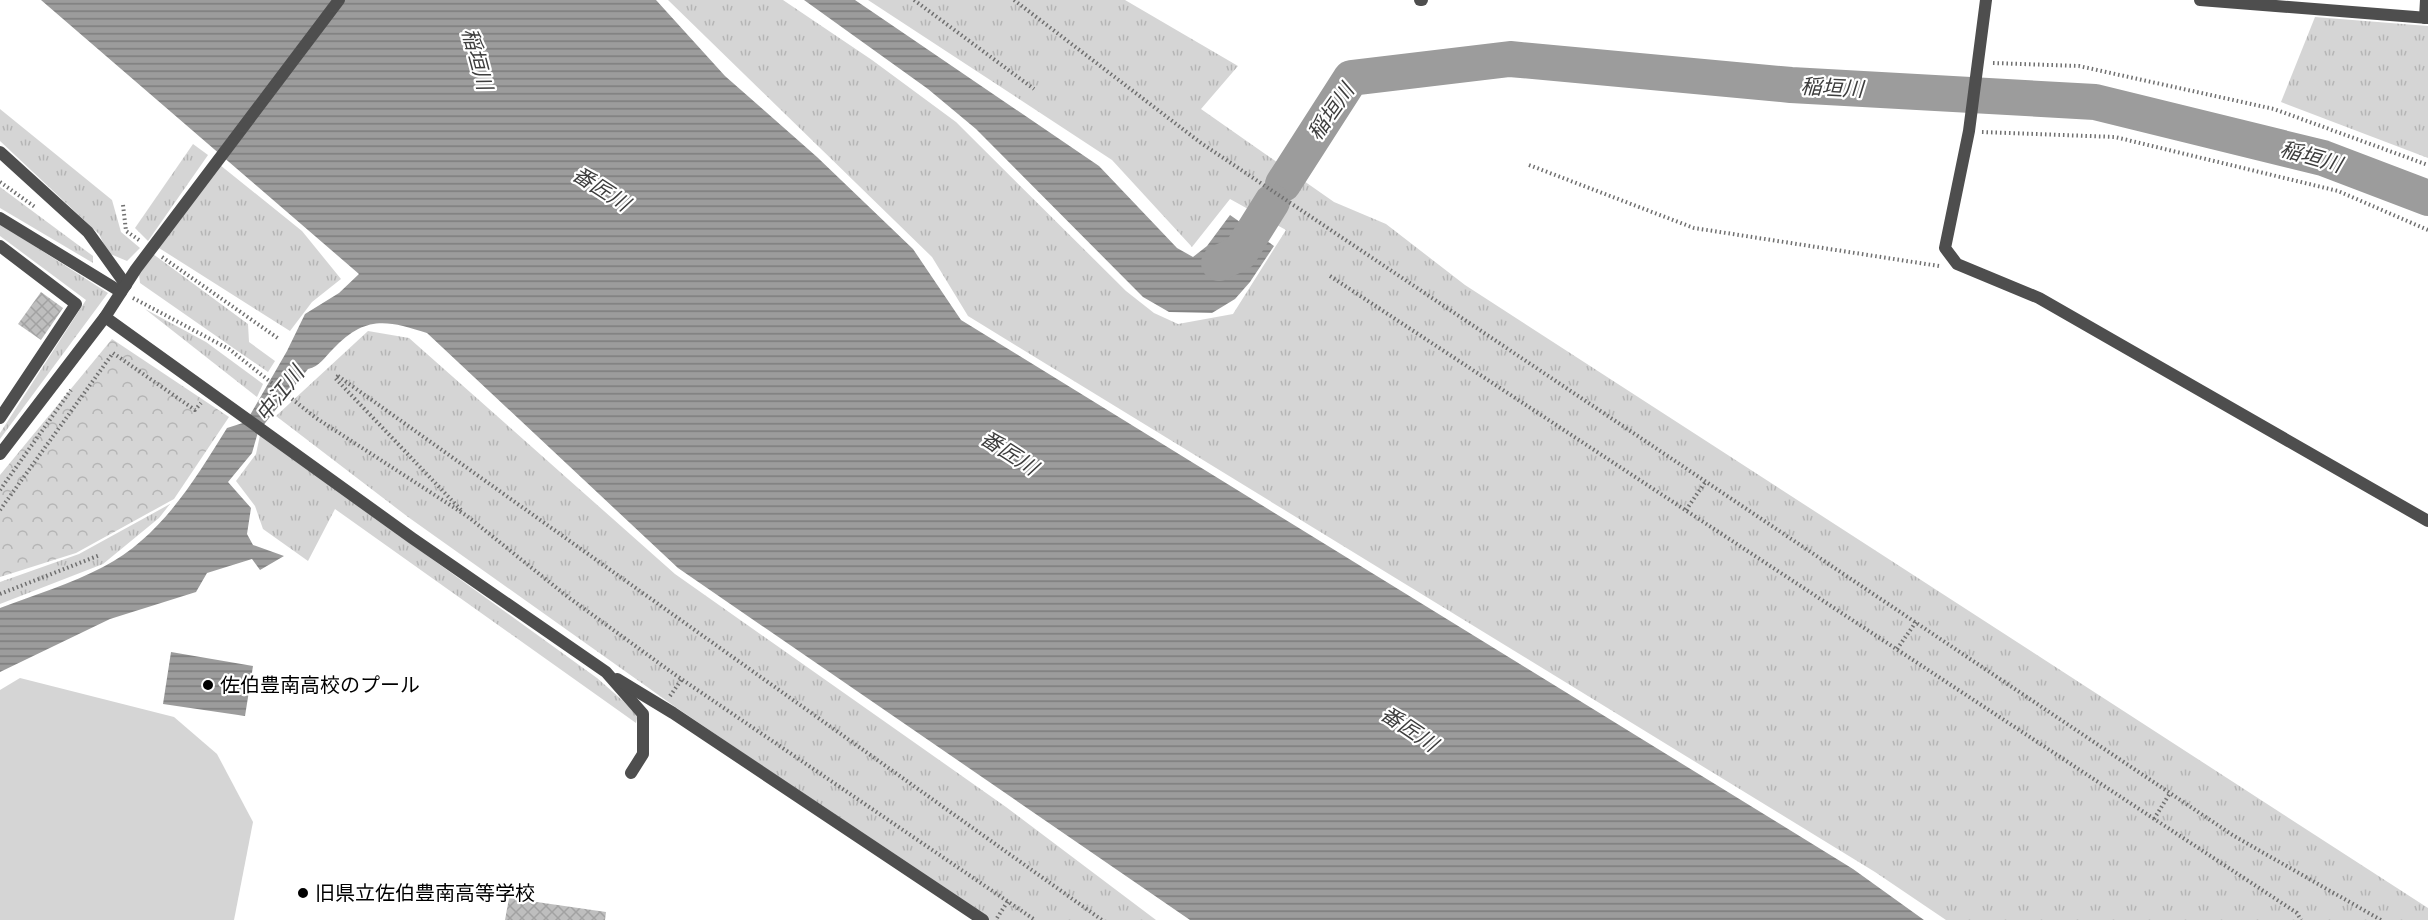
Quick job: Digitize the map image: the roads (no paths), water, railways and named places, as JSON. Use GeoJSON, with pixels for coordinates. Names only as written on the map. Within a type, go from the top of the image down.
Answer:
{"type":"FeatureCollection","features":[{"type":"Feature","properties":{"kind":"street"},"geometry":{"type":"LineString","coordinates":[[0,454],[105,317],[136,269],[339,0]]}},
{"type":"Feature","properties":{"kind":"street"},"geometry":{"type":"LineString","coordinates":[[1986,0],[1969,130],[1945,248],[1957,264],[2039,298],[2428,521]]}},
{"type":"Feature","properties":{"kind":"street"},"geometry":{"type":"LineString","coordinates":[[2200,0],[2427,18],[2426,0]]}},
{"type":"Feature","properties":{"kind":"street"},"geometry":{"type":"LineString","coordinates":[[0,152],[88,232],[124,288]]}},
{"type":"Feature","properties":{"kind":"street"},"geometry":{"type":"LineString","coordinates":[[0,218],[124,288]]}},
{"type":"Feature","properties":{"kind":"street"},"geometry":{"type":"LineString","coordinates":[[0,246],[76,304],[0,418]]}},
{"type":"Feature","properties":{"kind":"street"},"geometry":{"type":"LineString","coordinates":[[105,317],[215,394],[316,469],[606,672],[673,713],[983,920]]}},
{"type":"Feature","properties":{"kind":"street"},"geometry":{"type":"LineString","coordinates":[[606,672],[643,714],[643,754],[631,773]]}},
{"type":"Feature","properties":{"kind":"water"},"geometry":{"type":"Polygon","coordinates":[[[41,0],[656,0],[725,76],[817,157],[913,249],[961,320],[1853,869],[1924,920],[1190,920],[678,568],[427,333],[388,323],[377,323],[356,330],[319,364],[308,369],[258,432],[252,453],[228,482],[251,508],[247,534],[253,545],[284,556],[260,570],[252,559],[207,573],[196,592],[110,619],[0,672],[0,608],[91,573],[124,555],[142,540],[159,524],[189,487],[227,428],[246,422],[287,351],[305,314],[339,293],[359,274],[41,0]]]}},
{"type":"Feature","properties":{"kind":"water"},"geometry":{"type":"Polygon","coordinates":[[[804,0],[855,0],[1099,166],[1177,248],[1193,257],[1207,246],[1230,215],[1274,246],[1250,282],[1235,299],[1212,313],[1169,312],[1143,297],[976,129],[928,89],[804,0]]]}},
{"type":"Feature","properties":{"kind":"water","name":"佐伯豊南高校のプール"},"geometry":{"type":"Polygon","coordinates":[[[171,652],[253,666],[245,716],[163,704],[171,652]]]}},
{"type":"Feature","properties":{"kind":"waterway","name":"稲垣川"},"geometry":{"type":"LineString","coordinates":[[1283,184],[1351,78],[1510,59],[1791,85],[2095,102],[2323,158],[2428,198]]}},
{"type":"Feature","properties":{"kind":"waterway","name":"稲垣川"},"geometry":{"type":"LineString","coordinates":[[1219,263],[1240,253],[1272,202]]}},
{"type":"Feature","properties":{"kind":"place","name":"佐伯豊南高校のプール"},"geometry":{"type":"Point","coordinates":[208,685]}},
{"type":"Feature","properties":{"kind":"place","name":"旧県立佐伯豊南高等学校"},"geometry":{"type":"Point","coordinates":[303,893]}},
{"type":"Feature","properties":{"kind":"water label","name":"番匠川"},"geometry":{"type":"Point","coordinates":[601,189]}},
{"type":"Feature","properties":{"kind":"water label","name":"中江川"},"geometry":{"type":"Point","coordinates":[280,394]}},
{"type":"Feature","properties":{"kind":"water label","name":"番匠川"},"geometry":{"type":"Point","coordinates":[1009,453]}},
{"type":"Feature","properties":{"kind":"water label","name":"番匠川"},"geometry":{"type":"Point","coordinates":[1409,729]}}]}
